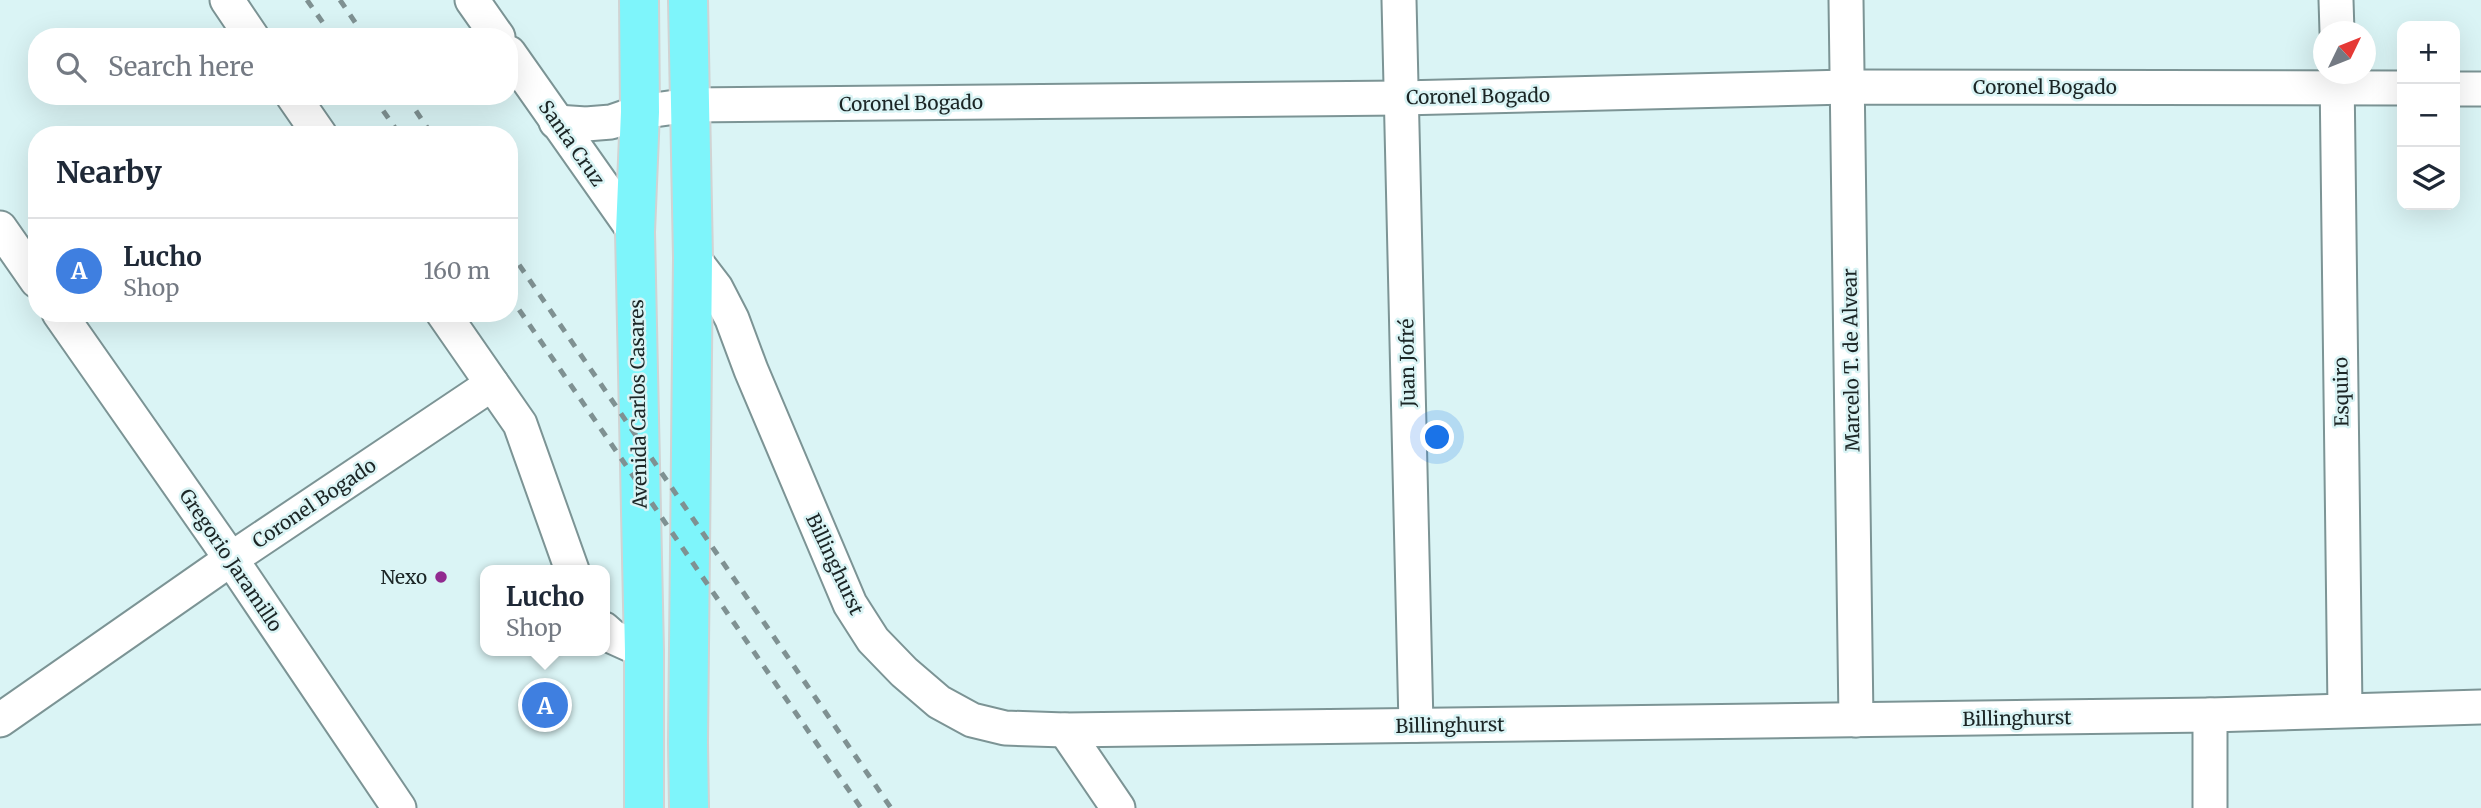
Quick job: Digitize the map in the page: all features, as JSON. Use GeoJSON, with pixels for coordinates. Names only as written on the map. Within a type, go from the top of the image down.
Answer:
{"type":"FeatureCollection","features":[{"type":"Feature","properties":{"kind":"main road","name":"Avenida Carlos Casares"},"geometry":{"type":"LineString","coordinates":[[639,0],[640,112],[635,232],[644,652],[644,808]]}},
{"type":"Feature","properties":{"kind":"main road"},"geometry":{"type":"LineString","coordinates":[[688,0],[693,258],[688,743],[690,808]]}},
{"type":"Feature","properties":{"kind":"street"},"geometry":{"type":"LineString","coordinates":[[227,0],[246,28]]}},
{"type":"Feature","properties":{"kind":"street"},"geometry":{"type":"LineString","coordinates":[[472,0],[492,28]]}},
{"type":"Feature","properties":{"kind":"street","name":"Juan Jofré"},"geometry":{"type":"LineString","coordinates":[[1399,0],[1416,725]]}},
{"type":"Feature","properties":{"kind":"street","name":"Marcelo T. de Alvear"},"geometry":{"type":"LineString","coordinates":[[1846,0],[1856,720]]}},
{"type":"Feature","properties":{"kind":"street"},"geometry":{"type":"LineString","coordinates":[[2336,0],[2337,21]]}},
{"type":"Feature","properties":{"kind":"street","name":"Santa Cruz"},"geometry":{"type":"LineString","coordinates":[[518,67],[635,232]]}},
{"type":"Feature","properties":{"kind":"street","name":"Coronel Bogado"},"geometry":{"type":"LineString","coordinates":[[556,122],[611,122],[640,112],[690,105],[1401,98],[1847,87],[2313,80]]}},
{"type":"Feature","properties":{"kind":"street","name":"Esquiro"},"geometry":{"type":"LineString","coordinates":[[2338,84],[2345,710]]}},
{"type":"Feature","properties":{"kind":"street","name":"Coronel Bogado"},"geometry":{"type":"LineString","coordinates":[[2370,84],[2397,87]]}},
{"type":"Feature","properties":{"kind":"street"},"geometry":{"type":"LineString","coordinates":[[2460,89],[2481,89]]}},
{"type":"Feature","properties":{"kind":"street"},"geometry":{"type":"LineString","coordinates":[[299,105],[314,126]]}},
{"type":"Feature","properties":{"kind":"street"},"geometry":{"type":"LineString","coordinates":[[0,228],[28,268]]}},
{"type":"Feature","properties":{"kind":"street","name":"Billinghurst"},"geometry":{"type":"LineString","coordinates":[[693,258],[716,288],[732,319],[850,604],[873,640],[904,672],[939,702],[972,720],[1004,728],[1065,730],[2210,715],[2481,707]]}},
{"type":"Feature","properties":{"kind":"street","name":"Gregorio Jaramillo"},"geometry":{"type":"LineString","coordinates":[[66,322],[232,559],[399,808]]}},
{"type":"Feature","properties":{"kind":"street"},"geometry":{"type":"LineString","coordinates":[[449,322],[520,424],[570,565]]}},
{"type":"Feature","properties":{"kind":"street","name":"Coronel Bogado"},"geometry":{"type":"LineString","coordinates":[[0,720],[232,559],[492,384]]}},
{"type":"Feature","properties":{"kind":"street"},"geometry":{"type":"LineString","coordinates":[[610,634],[644,652]]}},
{"type":"Feature","properties":{"kind":"street"},"geometry":{"type":"LineString","coordinates":[[2210,715],[2210,808]]}},
{"type":"Feature","properties":{"kind":"street"},"geometry":{"type":"LineString","coordinates":[[1065,730],[1118,808]]}},
{"type":"Feature","properties":{"kind":"railway"},"geometry":{"type":"LineString","coordinates":[[307,0],[327,28]]}},
{"type":"Feature","properties":{"kind":"railway"},"geometry":{"type":"LineString","coordinates":[[340,0],[359,28]]}},
{"type":"Feature","properties":{"kind":"railway"},"geometry":{"type":"LineString","coordinates":[[379,105],[394,126]]}},
{"type":"Feature","properties":{"kind":"railway"},"geometry":{"type":"LineString","coordinates":[[412,105],[426,126]]}},
{"type":"Feature","properties":{"kind":"railway"},"geometry":{"type":"LineString","coordinates":[[518,263],[891,808]]}},
{"type":"Feature","properties":{"kind":"railway"},"geometry":{"type":"LineString","coordinates":[[518,308],[861,808]]}},
{"type":"Feature","properties":{"kind":"place","name":"Nexo"},"geometry":{"type":"Point","coordinates":[441,577]}},
{"type":"Feature","properties":{"kind":"place","name":"Lucho"},"geometry":{"type":"Point","coordinates":[545,705]}}]}
